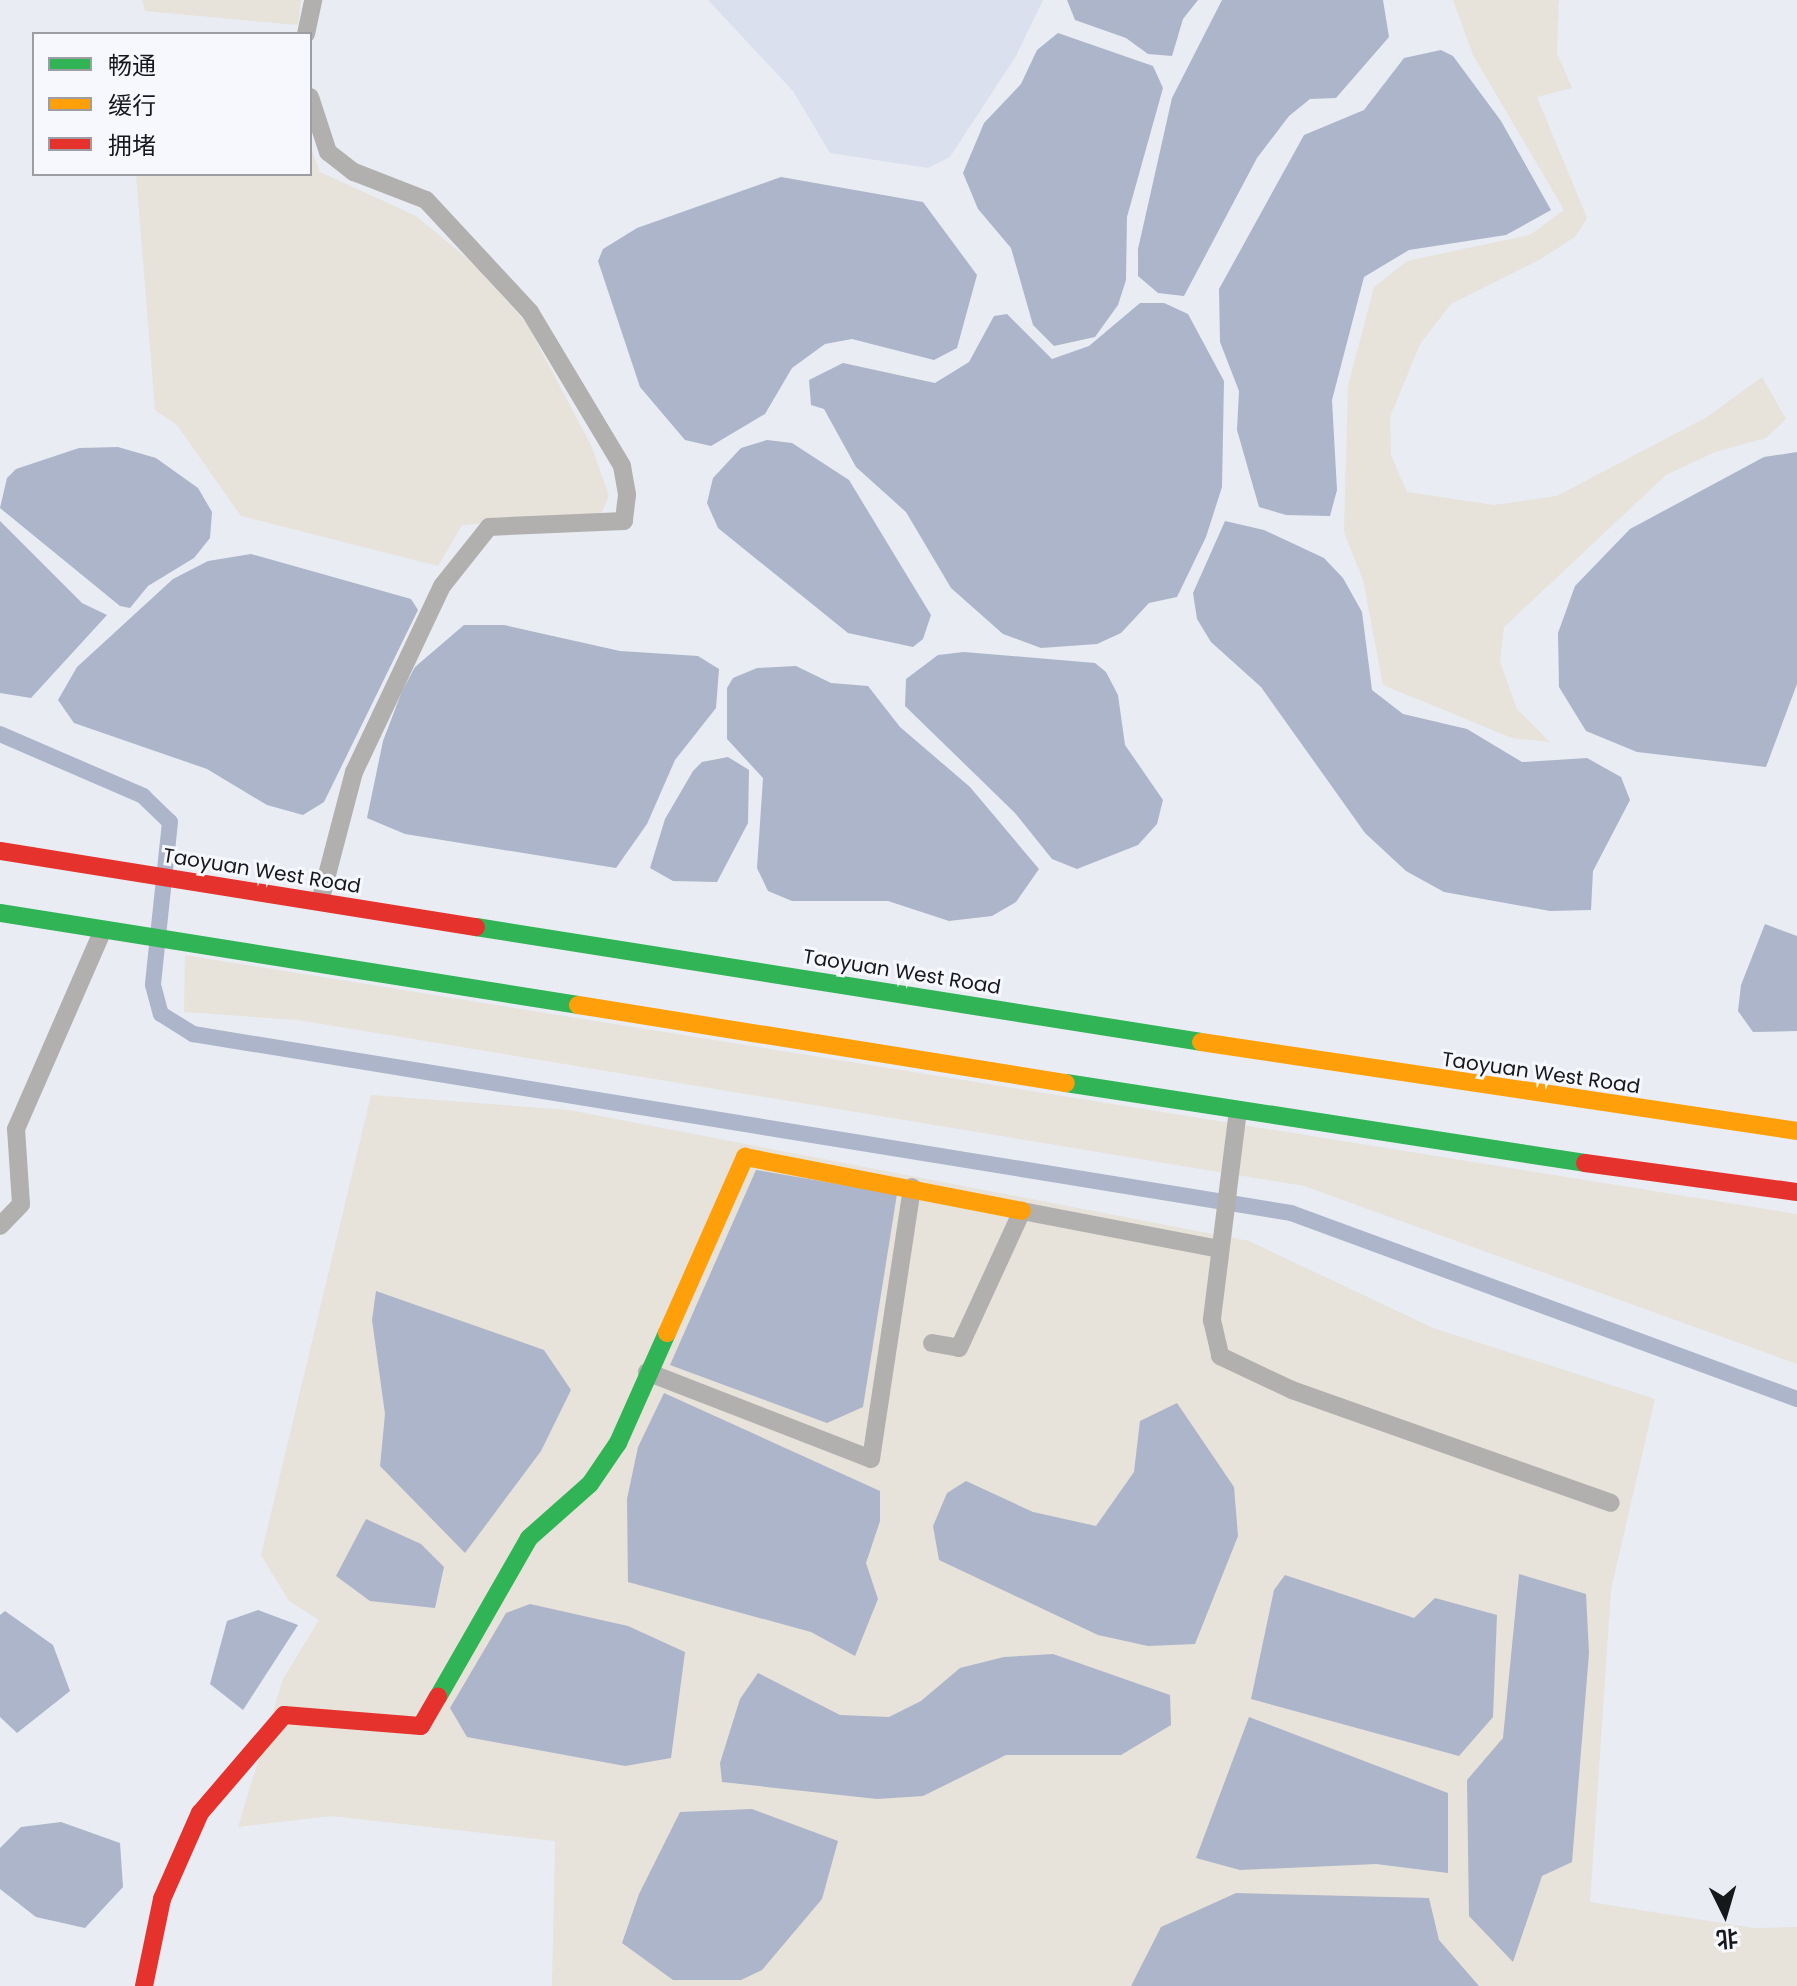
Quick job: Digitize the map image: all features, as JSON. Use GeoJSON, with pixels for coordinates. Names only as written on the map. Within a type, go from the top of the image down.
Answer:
{"type":"FeatureCollection","features":[{"type":"Feature","properties":{"kind":"main road","name":"Taoyuan West Road"},"geometry":{"type":"LineString","coordinates":[[0,851],[1467,1085],[1797,1131]]}},
{"type":"Feature","properties":{"kind":"main road"},"geometry":{"type":"LineString","coordinates":[[0,913],[1238,1110],[1797,1192]]}},
{"type":"Feature","properties":{"kind":"main road"},"geometry":{"type":"LineString","coordinates":[[144,1986],[162,1899],[200,1813],[284,1715],[421,1726],[529,1538],[590,1484],[618,1443],[745,1157],[912,1187],[1022,1211]]}},
{"type":"Feature","properties":{"kind":"street"},"geometry":{"type":"LineString","coordinates":[[306,32],[313,0]]}},
{"type":"Feature","properties":{"kind":"street"},"geometry":{"type":"LineString","coordinates":[[312,103],[328,152],[354,172],[426,200],[530,312],[622,466],[627,495],[624,521],[489,527],[442,586],[354,772],[320,902]]}},
{"type":"Feature","properties":{"kind":"street"},"geometry":{"type":"LineString","coordinates":[[0,1226],[21,1204],[16,1129],[103,930]]}},
{"type":"Feature","properties":{"kind":"street"},"geometry":{"type":"LineString","coordinates":[[1238,1110],[1212,1320],[1220,1356],[1292,1390],[1611,1503]]}},
{"type":"Feature","properties":{"kind":"street"},"geometry":{"type":"LineString","coordinates":[[647,1372],[871,1459],[912,1187]]}},
{"type":"Feature","properties":{"kind":"street"},"geometry":{"type":"LineString","coordinates":[[932,1343],[959,1348],[1022,1211],[1219,1249]]}},
{"type":"Feature","properties":{"kind":"shaded area"},"geometry":{"type":"Polygon","coordinates":[[[142,0],[301,0],[298,25],[145,11],[142,0]]]}},
{"type":"Feature","properties":{"kind":"shaded area"},"geometry":{"type":"Polygon","coordinates":[[[708,0],[1043,0],[1016,56],[950,157],[928,168],[830,153],[793,91],[708,0]]]}},
{"type":"Feature","properties":{"kind":"shaded area"},"geometry":{"type":"Polygon","coordinates":[[[1453,0],[1559,0],[1557,53],[1572,88],[1537,97],[1587,218],[1575,237],[1539,260],[1451,304],[1420,344],[1390,417],[1391,455],[1407,492],[1494,505],[1557,496],[1707,417],[1762,377],[1786,419],[1766,438],[1715,452],[1666,475],[1504,627],[1500,662],[1517,709],[1550,742],[1512,738],[1383,685],[1363,580],[1344,532],[1348,386],[1374,287],[1407,261],[1530,235],[1564,210],[1473,55],[1453,0]]]}},
{"type":"Feature","properties":{"kind":"shaded area"},"geometry":{"type":"Polygon","coordinates":[[[312,150],[320,172],[416,216],[475,265],[527,324],[591,445],[609,496],[601,514],[462,525],[438,566],[241,516],[177,425],[155,410],[136,176],[312,176],[312,150]]]}},
{"type":"Feature","properties":{"kind":"shaded area"},"geometry":{"type":"Polygon","coordinates":[[[185,955],[1797,1214],[1797,1364],[1304,1186],[298,1020],[184,1012],[185,955]]]}},
{"type":"Feature","properties":{"kind":"shaded area"},"geometry":{"type":"Polygon","coordinates":[[[371,1095],[569,1110],[1249,1241],[1433,1328],[1655,1399],[1611,1590],[1590,1902],[1753,1928],[1797,1927],[1797,1986],[552,1986],[555,1841],[331,1816],[238,1827],[283,1679],[319,1620],[289,1601],[261,1555],[371,1095]]]}},
{"type":"Feature","properties":{"kind":"water"},"geometry":{"type":"Polygon","coordinates":[[[1067,0],[1198,0],[1183,19],[1172,56],[1148,54],[1126,38],[1075,20],[1067,0]]]}},
{"type":"Feature","properties":{"kind":"water"},"geometry":{"type":"Polygon","coordinates":[[[1222,0],[1383,0],[1389,37],[1336,98],[1310,99],[1289,116],[1257,158],[1184,296],[1158,293],[1138,276],[1138,249],[1172,98],[1222,0]]]}},
{"type":"Feature","properties":{"kind":"water"},"geometry":{"type":"Polygon","coordinates":[[[1058,33],[1153,66],[1163,88],[1127,217],[1126,280],[1118,305],[1095,337],[1054,346],[1033,325],[1011,248],[978,209],[963,173],[984,123],[1021,84],[1037,50],[1058,33]]]}},
{"type":"Feature","properties":{"kind":"water"},"geometry":{"type":"Polygon","coordinates":[[[1441,50],[1453,56],[1501,121],[1551,210],[1506,235],[1409,250],[1364,277],[1332,400],[1337,490],[1330,516],[1286,515],[1259,507],[1237,430],[1239,391],[1220,342],[1219,289],[1304,135],[1364,110],[1404,58],[1441,50]]]}},
{"type":"Feature","properties":{"kind":"water"},"geometry":{"type":"Polygon","coordinates":[[[781,177],[923,202],[977,275],[957,348],[934,360],[852,339],[825,344],[792,368],[765,414],[711,446],[685,440],[640,387],[598,261],[603,249],[637,228],[781,177]]]}},
{"type":"Feature","properties":{"kind":"water"},"geometry":{"type":"Polygon","coordinates":[[[1140,303],[1164,303],[1188,314],[1224,381],[1222,487],[1206,537],[1177,597],[1149,603],[1121,633],[1097,644],[1041,648],[1003,634],[951,588],[906,512],[856,467],[824,409],[811,405],[809,380],[843,363],[935,383],[969,362],[994,316],[1007,314],[1052,359],[1089,346],[1140,303]]]}},
{"type":"Feature","properties":{"kind":"water"},"geometry":{"type":"Polygon","coordinates":[[[767,440],[792,443],[849,480],[931,615],[923,639],[913,647],[848,633],[718,528],[707,503],[713,478],[741,448],[767,440]]]}},
{"type":"Feature","properties":{"kind":"water"},"geometry":{"type":"Polygon","coordinates":[[[118,447],[156,458],[198,488],[212,512],[210,538],[194,558],[148,586],[130,608],[120,606],[0,508],[7,478],[16,469],[79,448],[118,447]]]}},
{"type":"Feature","properties":{"kind":"water"},"geometry":{"type":"Polygon","coordinates":[[[1797,452],[1797,684],[1766,767],[1637,752],[1586,731],[1559,687],[1558,633],[1575,586],[1630,529],[1764,457],[1797,452]]]}},
{"type":"Feature","properties":{"kind":"water"},"geometry":{"type":"Polygon","coordinates":[[[0,521],[82,603],[107,615],[31,698],[0,693],[0,521]]]}},
{"type":"Feature","properties":{"kind":"water"},"geometry":{"type":"Polygon","coordinates":[[[1225,521],[1264,530],[1324,558],[1343,578],[1362,612],[1372,690],[1403,714],[1467,729],[1522,762],[1587,758],[1621,777],[1630,800],[1593,871],[1591,910],[1550,911],[1444,892],[1406,871],[1365,833],[1261,687],[1211,642],[1197,619],[1193,593],[1225,521]]]}},
{"type":"Feature","properties":{"kind":"water"},"geometry":{"type":"Polygon","coordinates":[[[251,554],[411,599],[418,610],[324,802],[303,815],[267,805],[207,769],[74,723],[58,700],[77,667],[173,579],[208,561],[251,554]]]}},
{"type":"Feature","properties":{"kind":"water"},"geometry":{"type":"Polygon","coordinates":[[[464,625],[504,625],[620,651],[698,656],[719,669],[716,708],[675,760],[647,824],[616,868],[405,834],[367,818],[383,741],[402,691],[415,667],[464,625]]]}},
{"type":"Feature","properties":{"kind":"water"},"geometry":{"type":"Polygon","coordinates":[[[964,652],[1095,663],[1106,672],[1118,695],[1125,745],[1163,800],[1157,824],[1138,845],[1077,869],[1052,859],[1015,813],[905,706],[906,679],[938,655],[964,652]]]}},
{"type":"Feature","properties":{"kind":"water"},"geometry":{"type":"Polygon","coordinates":[[[796,666],[831,683],[868,686],[900,727],[970,787],[1039,869],[1016,902],[992,916],[949,921],[888,901],[792,901],[768,891],[757,868],[763,778],[727,739],[727,688],[733,678],[757,668],[796,666]]]}},
{"type":"Feature","properties":{"kind":"water"},"geometry":{"type":"Polygon","coordinates":[[[728,757],[749,770],[748,823],[717,882],[673,881],[650,868],[665,819],[693,771],[702,762],[728,757]]]}},
{"type":"Feature","properties":{"kind":"water"},"geometry":{"type":"Polygon","coordinates":[[[1765,924],[1797,936],[1797,1031],[1753,1032],[1738,1011],[1741,985],[1765,924]]]}},
{"type":"Feature","properties":{"kind":"water"},"geometry":{"type":"Polygon","coordinates":[[[756,1170],[897,1194],[863,1407],[827,1423],[670,1365],[756,1170]]]}},
{"type":"Feature","properties":{"kind":"water"},"geometry":{"type":"Polygon","coordinates":[[[376,1291],[544,1350],[571,1390],[541,1451],[465,1553],[380,1466],[385,1414],[372,1320],[376,1291]]]}},
{"type":"Feature","properties":{"kind":"water"},"geometry":{"type":"Polygon","coordinates":[[[664,1393],[880,1491],[880,1521],[866,1563],[878,1599],[855,1656],[811,1632],[628,1582],[627,1499],[638,1447],[664,1393]]]}},
{"type":"Feature","properties":{"kind":"water"},"geometry":{"type":"Polygon","coordinates":[[[1177,1403],[1234,1487],[1238,1536],[1195,1644],[1148,1646],[1098,1635],[939,1560],[933,1526],[947,1493],[966,1481],[1033,1512],[1096,1526],[1134,1472],[1140,1421],[1177,1403]]]}},
{"type":"Feature","properties":{"kind":"water"},"geometry":{"type":"Polygon","coordinates":[[[366,1519],[421,1544],[444,1567],[435,1608],[370,1601],[336,1576],[366,1519]]]}},
{"type":"Feature","properties":{"kind":"water"},"geometry":{"type":"Polygon","coordinates":[[[1519,1574],[1586,1594],[1589,1653],[1572,1862],[1542,1876],[1513,1962],[1469,1916],[1467,1780],[1503,1738],[1519,1574]]]}},
{"type":"Feature","properties":{"kind":"water"},"geometry":{"type":"Polygon","coordinates":[[[1285,1575],[1414,1618],[1435,1598],[1497,1615],[1493,1717],[1459,1756],[1251,1699],[1274,1590],[1285,1575]]]}},
{"type":"Feature","properties":{"kind":"water"},"geometry":{"type":"Polygon","coordinates":[[[530,1604],[628,1626],[685,1652],[671,1758],[625,1766],[467,1737],[450,1708],[506,1613],[530,1604]]]}},
{"type":"Feature","properties":{"kind":"water"},"geometry":{"type":"Polygon","coordinates":[[[258,1610],[298,1625],[243,1710],[210,1684],[227,1621],[258,1610]]]}},
{"type":"Feature","properties":{"kind":"water"},"geometry":{"type":"Polygon","coordinates":[[[5,1611],[53,1645],[70,1691],[17,1733],[0,1717],[0,1615],[5,1611]]]}},
{"type":"Feature","properties":{"kind":"water"},"geometry":{"type":"Polygon","coordinates":[[[1053,1654],[1170,1695],[1171,1725],[1121,1755],[1006,1755],[923,1796],[877,1799],[722,1782],[720,1763],[740,1699],[758,1673],[840,1715],[889,1717],[921,1701],[960,1668],[1004,1657],[1053,1654]]]}},
{"type":"Feature","properties":{"kind":"water"},"geometry":{"type":"Polygon","coordinates":[[[1249,1717],[1448,1793],[1448,1873],[1376,1864],[1240,1870],[1196,1858],[1249,1717]]]}},
{"type":"Feature","properties":{"kind":"water"},"geometry":{"type":"Polygon","coordinates":[[[752,1809],[838,1841],[822,1899],[762,1970],[741,1980],[673,1980],[622,1943],[639,1894],[680,1812],[752,1809]]]}},
{"type":"Feature","properties":{"kind":"water"},"geometry":{"type":"Polygon","coordinates":[[[61,1822],[120,1843],[123,1887],[85,1928],[36,1917],[0,1889],[0,1848],[21,1827],[61,1822]]]}},
{"type":"Feature","properties":{"kind":"water"},"geometry":{"type":"Polygon","coordinates":[[[1236,1893],[1429,1898],[1439,1940],[1479,1986],[1131,1986],[1161,1927],[1236,1893]]]}},
{"type":"Feature","properties":{"kind":"waterway"},"geometry":{"type":"LineString","coordinates":[[0,734],[143,796],[170,822],[153,985],[161,1014],[193,1034],[1291,1213],[1797,1399]]}},
{"type":"Feature","properties":{"kind":"traffic: fast"},"geometry":{"type":"LineString","coordinates":[[0,913],[578,1005]]}},
{"type":"Feature","properties":{"kind":"traffic: fast"},"geometry":{"type":"LineString","coordinates":[[476,927],[1201,1042]]}},
{"type":"Feature","properties":{"kind":"traffic: fast"},"geometry":{"type":"LineString","coordinates":[[1066,1083],[1585,1163]]}},
{"type":"Feature","properties":{"kind":"traffic: fast"},"geometry":{"type":"LineString","coordinates":[[438,1697],[529,1538],[590,1484],[618,1443],[667,1333]]}},
{"type":"Feature","properties":{"kind":"traffic: slow"},"geometry":{"type":"LineString","coordinates":[[578,1005],[1066,1083]]}},
{"type":"Feature","properties":{"kind":"traffic: slow"},"geometry":{"type":"LineString","coordinates":[[1201,1042],[1797,1131]]}},
{"type":"Feature","properties":{"kind":"traffic: slow"},"geometry":{"type":"LineString","coordinates":[[667,1333],[745,1157],[1022,1211]]}},
{"type":"Feature","properties":{"kind":"traffic: jam"},"geometry":{"type":"LineString","coordinates":[[0,851],[476,927]]}},
{"type":"Feature","properties":{"kind":"traffic: jam"},"geometry":{"type":"LineString","coordinates":[[1585,1163],[1797,1192]]}},
{"type":"Feature","properties":{"kind":"traffic: jam"},"geometry":{"type":"LineString","coordinates":[[144,1986],[162,1899],[200,1813],[284,1715],[421,1726],[438,1697]]}}]}
